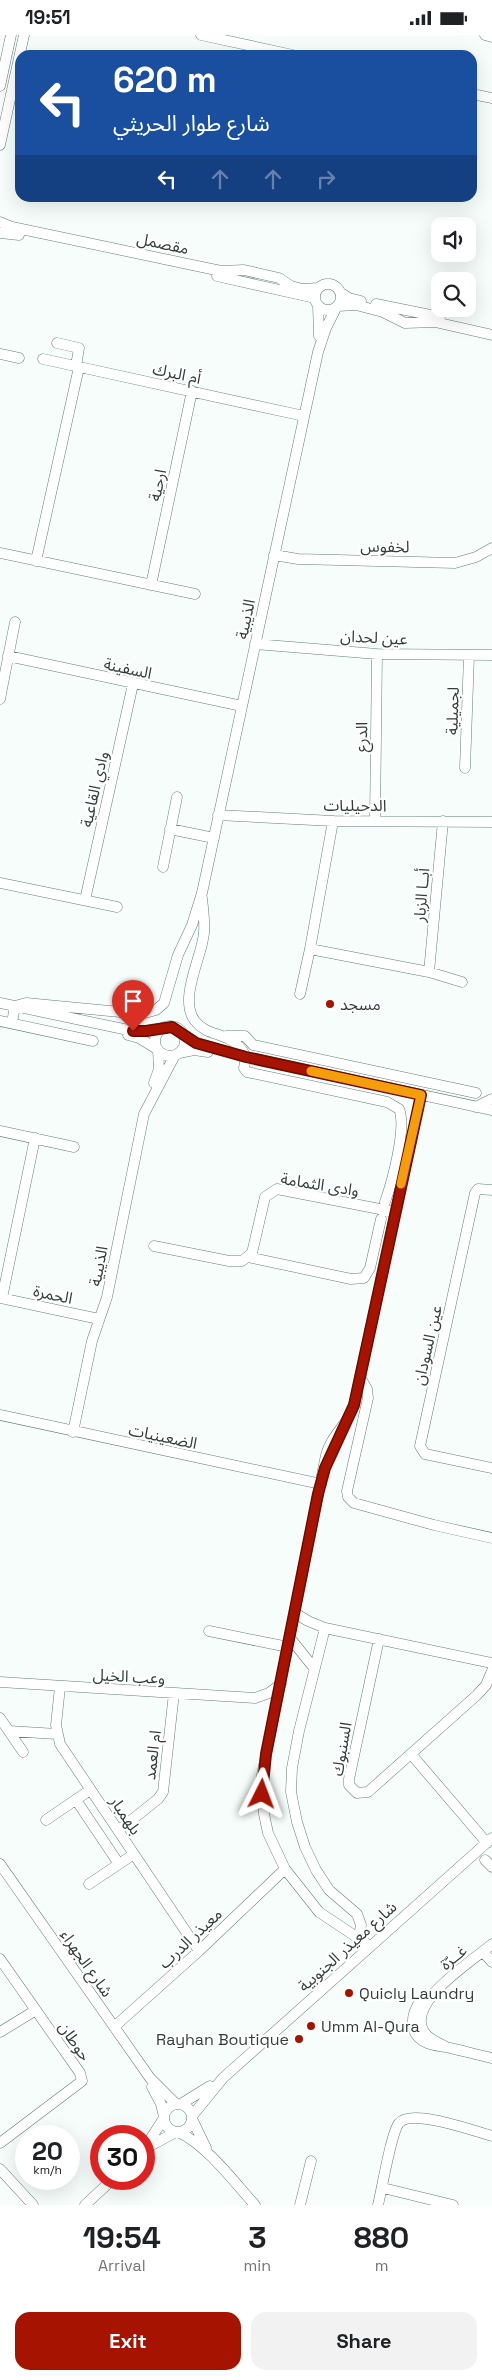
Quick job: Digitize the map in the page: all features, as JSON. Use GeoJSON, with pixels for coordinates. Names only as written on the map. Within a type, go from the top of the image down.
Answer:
{"type":"FeatureCollection","features":[{"type":"Feature","properties":{"kind":"street"},"geometry":{"type":"LineString","coordinates":[[0,86],[11,35]]}},
{"type":"Feature","properties":{"kind":"street"},"geometry":{"type":"LineString","coordinates":[[21,50],[24,35]]}},
{"type":"Feature","properties":{"kind":"street"},"geometry":{"type":"LineString","coordinates":[[201,35],[271,50]]}},
{"type":"Feature","properties":{"kind":"street"},"geometry":{"type":"LineString","coordinates":[[484,35],[492,37]]}},
{"type":"Feature","properties":{"kind":"street"},"geometry":{"type":"LineString","coordinates":[[0,145],[15,76]]}},
{"type":"Feature","properties":{"kind":"street"},"geometry":{"type":"LineString","coordinates":[[477,94],[491,95]]}},
{"type":"Feature","properties":{"kind":"street","name":"مقصمل"},"geometry":{"type":"LineString","coordinates":[[0,223],[221,271],[244,270],[276,277],[291,286],[302,289],[319,288]]}},
{"type":"Feature","properties":{"kind":"street","name":"مقصمل"},"geometry":{"type":"LineString","coordinates":[[0,233],[68,245],[317,302]]}},
{"type":"Feature","properties":{"kind":"street"},"geometry":{"type":"LineString","coordinates":[[492,329],[353,299],[341,293],[333,285],[326,284],[319,288],[317,302],[326,310],[356,305],[383,312],[405,323],[435,322],[492,335]]}},
{"type":"Feature","properties":{"kind":"street"},"geometry":{"type":"LineString","coordinates":[[337,307],[341,300],[341,293]]}},
{"type":"Feature","properties":{"kind":"street","name":"الذيبية"},"geometry":{"type":"LineString","coordinates":[[317,302],[320,325],[318,352]]}},
{"type":"Feature","properties":{"kind":"street","name":"الذيبية"},"geometry":{"type":"LineString","coordinates":[[15,1009],[26,1003],[37,1002],[112,1013],[151,1013],[160,1007],[166,998],[178,955],[192,925],[202,893],[318,352],[326,328],[337,307]]}},
{"type":"Feature","properties":{"kind":"street"},"geometry":{"type":"LineString","coordinates":[[36,561],[79,349],[57,343]]}},
{"type":"Feature","properties":{"kind":"street"},"geometry":{"type":"LineString","coordinates":[[0,354],[20,358]]}},
{"type":"Feature","properties":{"kind":"street","name":"أم البرك"},"geometry":{"type":"LineString","coordinates":[[43,359],[304,416]]}},
{"type":"Feature","properties":{"kind":"street","name":"ارحية"},"geometry":{"type":"LineString","coordinates":[[151,585],[192,391]]}},
{"type":"Feature","properties":{"kind":"street","name":"لخفوس"},"geometry":{"type":"LineString","coordinates":[[274,555],[298,559],[455,563],[476,557],[492,548]]}},
{"type":"Feature","properties":{"kind":"street"},"geometry":{"type":"LineString","coordinates":[[0,553],[195,594]]}},
{"type":"Feature","properties":{"kind":"street"},"geometry":{"type":"LineString","coordinates":[[0,699],[15,622]]}},
{"type":"Feature","properties":{"kind":"street","name":"عين لحدان"},"geometry":{"type":"LineString","coordinates":[[255,644],[377,654],[492,655]]}},
{"type":"Feature","properties":{"kind":"street","name":"الدرع"},"geometry":{"type":"LineString","coordinates":[[375,820],[377,654]]}},
{"type":"Feature","properties":{"kind":"street","name":"لجميلية"},"geometry":{"type":"LineString","coordinates":[[465,768],[469,655]]}},
{"type":"Feature","properties":{"kind":"street","name":"السفينة"},"geometry":{"type":"LineString","coordinates":[[8,656],[242,706]]}},
{"type":"Feature","properties":{"kind":"street","name":"وادي القاعية"},"geometry":{"type":"LineString","coordinates":[[85,900],[133,684]]}},
{"type":"Feature","properties":{"kind":"street"},"geometry":{"type":"LineString","coordinates":[[163,867],[177,797]]}},
{"type":"Feature","properties":{"kind":"street","name":"الدحيليات"},"geometry":{"type":"LineString","coordinates":[[218,815],[333,821],[492,822]]}},
{"type":"Feature","properties":{"kind":"street"},"geometry":{"type":"LineString","coordinates":[[300,994],[333,821]]}},
{"type":"Feature","properties":{"kind":"street","name":"أبــا الزبار"},"geometry":{"type":"LineString","coordinates":[[429,972],[443,821]]}},
{"type":"Feature","properties":{"kind":"street"},"geometry":{"type":"LineString","coordinates":[[170,829],[214,838]]}},
{"type":"Feature","properties":{"kind":"street"},"geometry":{"type":"LineString","coordinates":[[0,883],[117,907]]}},
{"type":"Feature","properties":{"kind":"street","name":"الذيبية"},"geometry":{"type":"LineString","coordinates":[[202,893],[204,928],[189,996],[189,1009],[201,1027],[226,1036],[240,1047],[246,1057],[244,1068],[247,1072],[277,1079]]}},
{"type":"Feature","properties":{"kind":"street"},"geometry":{"type":"LineString","coordinates":[[192,925],[200,925],[204,928]]}},
{"type":"Feature","properties":{"kind":"street"},"geometry":{"type":"LineString","coordinates":[[310,949],[429,972],[462,981]]}},
{"type":"Feature","properties":{"kind":"street"},"geometry":{"type":"LineString","coordinates":[[0,1003],[15,1009],[133,1036],[164,1055],[194,1050],[246,1057]]}},
{"type":"Feature","properties":{"kind":"street"},"geometry":{"type":"LineString","coordinates":[[0,1007],[133,1031],[146,1031],[164,1027],[176,1028],[196,1043],[246,1057],[492,1111]]}},
{"type":"Feature","properties":{"kind":"street"},"geometry":{"type":"LineString","coordinates":[[12,1023],[15,1009]]}},
{"type":"Feature","properties":{"kind":"street"},"geometry":{"type":"LineString","coordinates":[[0,1021],[93,1041]]}},
{"type":"Feature","properties":{"kind":"street"},"geometry":{"type":"LineString","coordinates":[[157,1049],[156,1037],[164,1027]]}},
{"type":"Feature","properties":{"kind":"street"},"geometry":{"type":"LineString","coordinates":[[177,1054],[184,1046],[183,1034]]}},
{"type":"Feature","properties":{"kind":"street"},"geometry":{"type":"LineString","coordinates":[[226,1036],[245,1036],[254,1045],[476,1093]]}},
{"type":"Feature","properties":{"kind":"street","name":"الذيبية"},"geometry":{"type":"LineString","coordinates":[[73,1432],[92,1341],[107,1297],[148,1094],[159,1069],[157,1049]]}},
{"type":"Feature","properties":{"kind":"street","name":"الذيبية"},"geometry":{"type":"LineString","coordinates":[[147,1105],[177,1054]]}},
{"type":"Feature","properties":{"kind":"street"},"geometry":{"type":"LineString","coordinates":[[279,1065],[277,1079],[387,1102],[399,1109],[401,1124],[396,1161],[385,1202]]}},
{"type":"Feature","properties":{"kind":"street"},"geometry":{"type":"LineString","coordinates":[[311,1085],[313,1072]]}},
{"type":"Feature","properties":{"kind":"street"},"geometry":{"type":"LineString","coordinates":[[370,1946],[320,1912],[285,1869],[268,1833],[262,1794],[262,1775],[321,1484],[325,1468],[352,1411],[421,1095]]}},
{"type":"Feature","properties":{"kind":"street"},"geometry":{"type":"LineString","coordinates":[[476,1107],[492,1099]]}},
{"type":"Feature","properties":{"kind":"street"},"geometry":{"type":"LineString","coordinates":[[0,1131],[74,1147]]}},
{"type":"Feature","properties":{"kind":"street"},"geometry":{"type":"LineString","coordinates":[[1,1298],[36,1138]]}},
{"type":"Feature","properties":{"kind":"street","name":"وادى الثمامة"},"geometry":{"type":"LineString","coordinates":[[248,1257],[254,1247],[265,1197],[270,1191],[277,1189],[395,1212]]}},
{"type":"Feature","properties":{"kind":"street","name":"عين السودان"},"geometry":{"type":"LineString","coordinates":[[492,1191],[478,1189],[475,1193],[420,1446],[425,1454],[492,1468]]}},
{"type":"Feature","properties":{"kind":"street"},"geometry":{"type":"LineString","coordinates":[[154,1246],[236,1262],[248,1257],[351,1279],[364,1278],[370,1268],[381,1219]]}},
{"type":"Feature","properties":{"kind":"street","name":"الحمرة"},"geometry":{"type":"LineString","coordinates":[[1,1298],[99,1319]]}},
{"type":"Feature","properties":{"kind":"street"},"geometry":{"type":"LineString","coordinates":[[360,1377],[367,1389],[368,1397],[348,1491],[350,1499],[354,1503],[434,1525],[492,1537]]}},
{"type":"Feature","properties":{"kind":"street","name":"الضعينيات"},"geometry":{"type":"LineString","coordinates":[[0,1415],[321,1484]]}},
{"type":"Feature","properties":{"kind":"street"},"geometry":{"type":"LineString","coordinates":[[295,1613],[325,1628],[492,1663]]}},
{"type":"Feature","properties":{"kind":"street"},"geometry":{"type":"LineString","coordinates":[[325,1628],[292,1767],[292,1800],[301,1835],[316,1870],[329,1890],[351,1907],[359,1917],[361,1929],[359,1937]]}},
{"type":"Feature","properties":{"kind":"street"},"geometry":{"type":"LineString","coordinates":[[209,1631],[289,1642],[314,1668]]}},
{"type":"Feature","properties":{"kind":"street","name":"السنبوك"},"geometry":{"type":"LineString","coordinates":[[379,1639],[349,1779],[352,1790],[357,1793],[368,1792],[482,1690],[492,1671]]}},
{"type":"Feature","properties":{"kind":"street","name":"وعب الخيل"},"geometry":{"type":"LineString","coordinates":[[0,1682],[255,1698]]}},
{"type":"Feature","properties":{"kind":"street"},"geometry":{"type":"LineString","coordinates":[[255,1698],[269,1693],[281,1683]]}},
{"type":"Feature","properties":{"kind":"street","name":"بلهمبار"},"geometry":{"type":"LineString","coordinates":[[60,1687],[57,1734],[60,1744],[199,1951]]}},
{"type":"Feature","properties":{"kind":"street","name":"ام العمد"},"geometry":{"type":"LineString","coordinates":[[119,1830],[158,1799],[163,1792],[174,1693]]}},
{"type":"Feature","properties":{"kind":"street"},"geometry":{"type":"LineString","coordinates":[[255,1698],[268,1705],[274,1713]]}},
{"type":"Feature","properties":{"kind":"street"},"geometry":{"type":"LineString","coordinates":[[0,1718],[23,1752]]}},
{"type":"Feature","properties":{"kind":"street"},"geometry":{"type":"LineString","coordinates":[[9,1731],[57,1734]]}},
{"type":"Feature","properties":{"kind":"street"},"geometry":{"type":"LineString","coordinates":[[411,1754],[490,1841]]}},
{"type":"Feature","properties":{"kind":"street"},"geometry":{"type":"LineString","coordinates":[[46,1821],[90,1790]]}},
{"type":"Feature","properties":{"kind":"street"},"geometry":{"type":"LineString","coordinates":[[76,1800],[118,1864]]}},
{"type":"Feature","properties":{"kind":"street","name":"شارع معيذر الجنوبية"},"geometry":{"type":"LineString","coordinates":[[192,2117],[223,2078],[490,1841]]}},
{"type":"Feature","properties":{"kind":"street"},"geometry":{"type":"LineString","coordinates":[[89,1884],[134,1854]]}},
{"type":"Feature","properties":{"kind":"street","name":"شارع الجهراء"},"geometry":{"type":"LineString","coordinates":[[0,1864],[150,2079],[178,2104]]}},
{"type":"Feature","properties":{"kind":"street","name":"معيذر الدرب"},"geometry":{"type":"LineString","coordinates":[[114,2027],[199,1951],[285,1869]]}},
{"type":"Feature","properties":{"kind":"street","name":"غــرّة"},"geometry":{"type":"LineString","coordinates":[[492,1944],[433,1994],[422,2009],[420,2023],[430,2039],[446,2047],[492,2058]]}},
{"type":"Feature","properties":{"kind":"street"},"geometry":{"type":"LineString","coordinates":[[483,1952],[492,1962]]}},
{"type":"Feature","properties":{"kind":"street","name":"حوطان"},"geometry":{"type":"LineString","coordinates":[[0,1959],[80,2073],[82,2081],[0,2143]]}},
{"type":"Feature","properties":{"kind":"street"},"geometry":{"type":"LineString","coordinates":[[0,2032],[36,2010]]}},
{"type":"Feature","properties":{"kind":"street","name":"شارع معيذر الجنوبية"},"geometry":{"type":"LineString","coordinates":[[178,2104],[223,2078]]}},
{"type":"Feature","properties":{"kind":"street","name":"شارع الجهراء"},"geometry":{"type":"LineString","coordinates":[[150,2079],[164,2117]]}},
{"type":"Feature","properties":{"kind":"street"},"geometry":{"type":"LineString","coordinates":[[155,2131],[168,2108],[178,2104],[187,2107],[199,2137],[210,2156]]}},
{"type":"Feature","properties":{"kind":"street"},"geometry":{"type":"LineString","coordinates":[[164,2117],[166,2126],[192,2140],[210,2156],[255,2205]]}},
{"type":"Feature","properties":{"kind":"street"},"geometry":{"type":"LineString","coordinates":[[155,2143],[188,2128],[192,2117]]}},
{"type":"Feature","properties":{"kind":"street"},"geometry":{"type":"LineString","coordinates":[[378,2205],[396,2128],[406,2118],[426,2118],[492,2136]]}},
{"type":"Feature","properties":{"kind":"street"},"geometry":{"type":"LineString","coordinates":[[300,2205],[311,2161]]}},
{"type":"Feature","properties":{"kind":"street"},"geometry":{"type":"LineString","coordinates":[[0,2169],[34,2205]]}},
{"type":"Feature","properties":{"kind":"street"},"geometry":{"type":"LineString","coordinates":[[383,2188],[453,2205]]}},
{"type":"Feature","properties":{"kind":"street"},"geometry":{"type":"LineString","coordinates":[[85,2205],[101,2190]]}},
{"type":"Feature","properties":{"kind":"slow traffic"},"geometry":{"type":"LineString","coordinates":[[311,1071],[421,1095],[401,1184]]}},
{"type":"Feature","properties":{"kind":"place","name":"مسجد"},"geometry":{"type":"Point","coordinates":[330,1004]}},
{"type":"Feature","properties":{"kind":"place","name":"Quicly Laundry"},"geometry":{"type":"Point","coordinates":[349,1993]}},
{"type":"Feature","properties":{"kind":"place","name":"Umm Al-Qura"},"geometry":{"type":"Point","coordinates":[311,2026]}},
{"type":"Feature","properties":{"kind":"place","name":"Rayhan Boutique"},"geometry":{"type":"Point","coordinates":[299,2039]}},
{"type":"Feature","properties":{"kind":"route"},"geometry":{"type":"LineString","coordinates":[[133,1031],[172,1027],[196,1043],[246,1057],[421,1095],[354,1405],[325,1468],[318,1494],[262,1775],[262,1794]]}}]}
